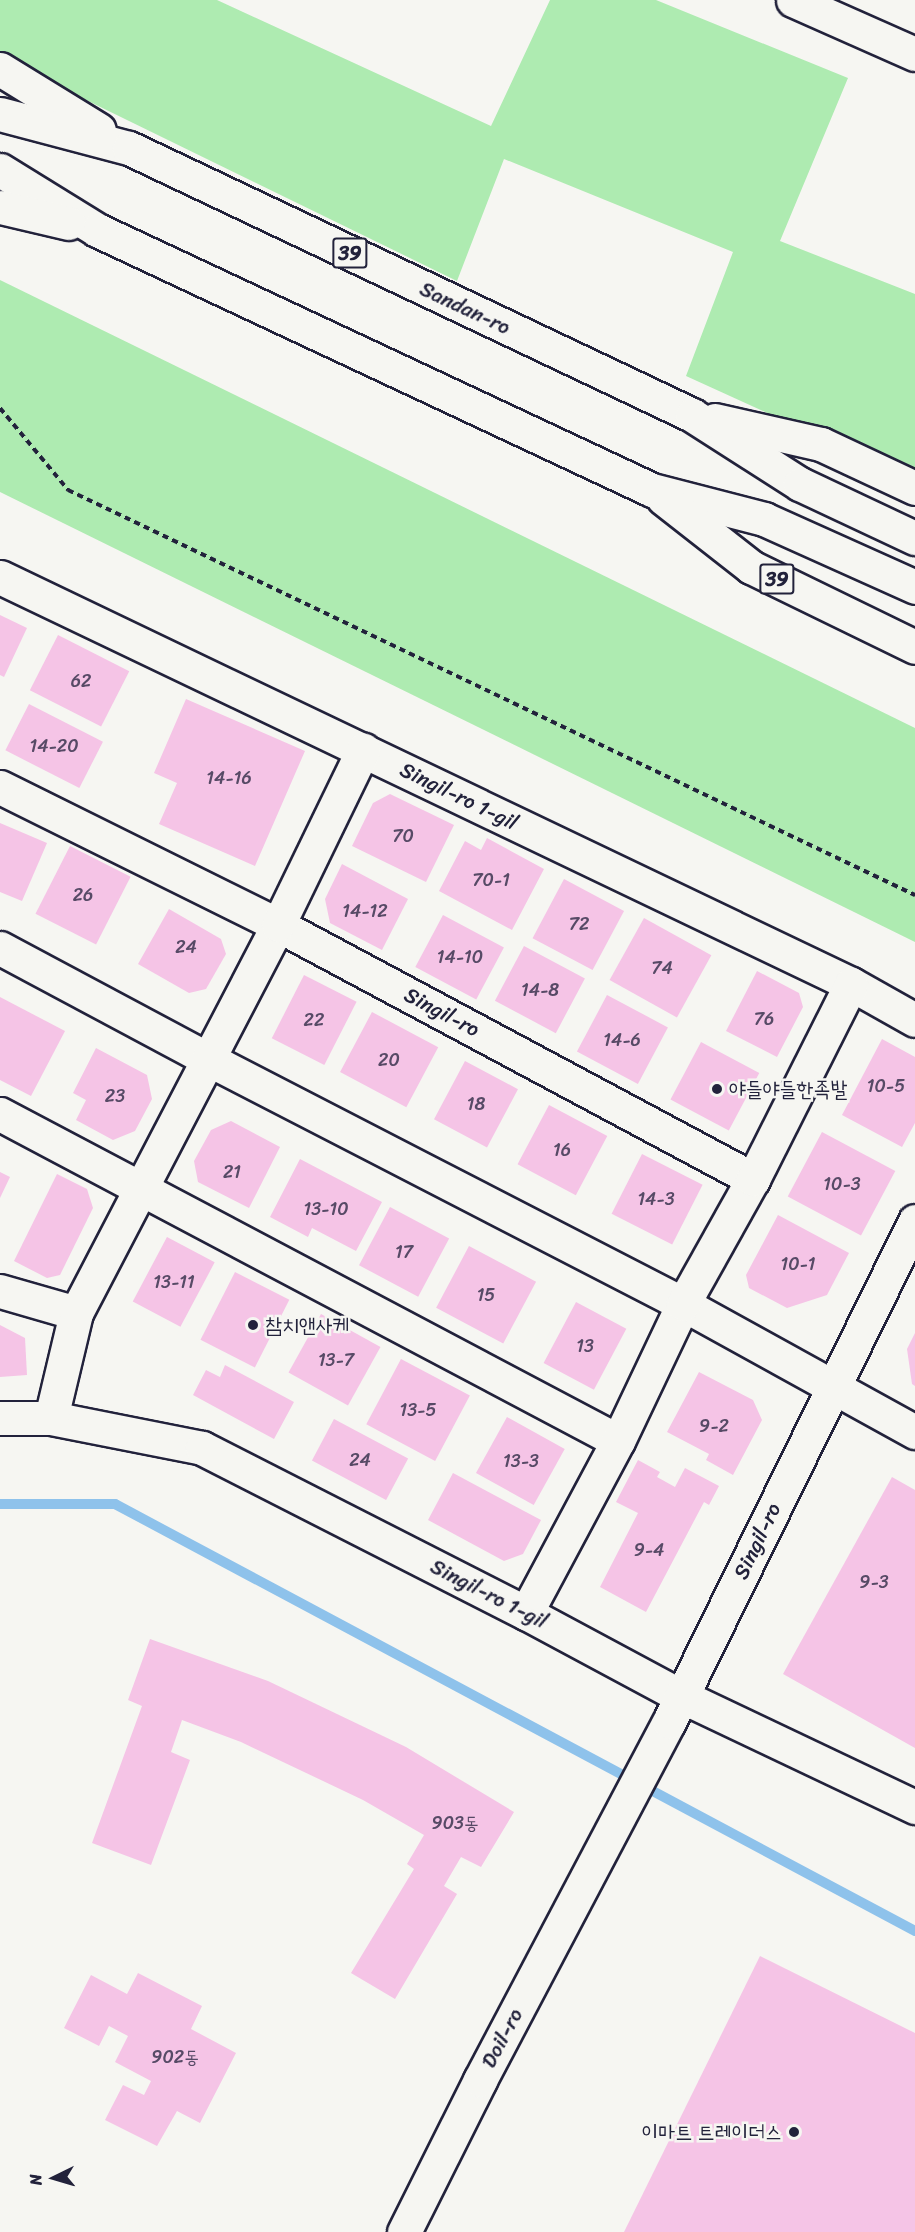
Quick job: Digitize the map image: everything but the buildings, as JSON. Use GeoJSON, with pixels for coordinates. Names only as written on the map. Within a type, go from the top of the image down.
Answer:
{"type":"FeatureCollection","features":[{"type":"Feature","properties":{"kind":"street"},"geometry":{"type":"LineString","coordinates":[[793,0],[915,54]]}},
{"type":"Feature","properties":{"kind":"street"},"geometry":{"type":"LineString","coordinates":[[0,69],[129,148]]}},
{"type":"Feature","properties":{"kind":"street","name":"Sandan-ro"},"geometry":{"type":"LineString","coordinates":[[0,114],[129,148],[693,415],[800,484],[915,538]]}},
{"type":"Feature","properties":{"kind":"street","name":"39"},"geometry":{"type":"LineString","coordinates":[[0,170],[97,230],[652,490],[751,567],[915,646]]}},
{"type":"Feature","properties":{"kind":"street"},"geometry":{"type":"LineString","coordinates":[[0,207],[97,230]]}},
{"type":"Feature","properties":{"kind":"street","name":"39"},"geometry":{"type":"LineString","coordinates":[[693,415],[821,444],[915,488]]}},
{"type":"Feature","properties":{"kind":"street"},"geometry":{"type":"LineString","coordinates":[[652,490],[764,519],[915,587]]}},
{"type":"Feature","properties":{"kind":"street","name":"Singil-ro 1-gil"},"geometry":{"type":"LineString","coordinates":[[0,577],[851,984],[915,1020]]}},
{"type":"Feature","properties":{"kind":"street"},"geometry":{"type":"LineString","coordinates":[[51,1418],[76,1313],[278,925],[363,750]]}},
{"type":"Feature","properties":{"kind":"street","name":"Singil-ro"},"geometry":{"type":"LineString","coordinates":[[0,787],[278,925],[753,1179]]}},
{"type":"Feature","properties":{"kind":"street"},"geometry":{"type":"LineString","coordinates":[[0,948],[208,1059],[684,1304],[915,1432]]}},
{"type":"Feature","properties":{"kind":"street"},"geometry":{"type":"LineString","coordinates":[[526,1613],[618,1441],[684,1304],[753,1179],[851,984]]}},
{"type":"Feature","properties":{"kind":"street"},"geometry":{"type":"LineString","coordinates":[[0,1114],[618,1441]]}},
{"type":"Feature","properties":{"kind":"street","name":"Singil-ro"},"geometry":{"type":"LineString","coordinates":[[605,1845],[675,1709],[915,1221]]}},
{"type":"Feature","properties":{"kind":"street"},"geometry":{"type":"LineString","coordinates":[[0,1292],[76,1313]]}},
{"type":"Feature","properties":{"kind":"street","name":"Singil-ro 1-gil"},"geometry":{"type":"LineString","coordinates":[[0,1418],[51,1418],[202,1448],[526,1613],[675,1709],[915,1807]]}},
{"type":"Feature","properties":{"kind":"street","name":"Doil-ro"},"geometry":{"type":"LineString","coordinates":[[404,2232],[480,2080],[605,1845]]}},
{"type":"Feature","properties":{"kind":"path"},"geometry":{"type":"LineString","coordinates":[[0,408],[68,490],[915,895]]}},
{"type":"Feature","properties":{"kind":"green space"},"geometry":{"type":"Polygon","coordinates":[[[0,0],[217,0],[491,126],[550,0],[656,0],[848,78],[780,241],[915,294],[915,480],[686,376],[733,252],[504,159],[457,281],[0,58],[0,0]]]}},
{"type":"Feature","properties":{"kind":"green space"},"geometry":{"type":"Polygon","coordinates":[[[0,280],[915,728],[915,942],[0,492],[0,280]]]}},
{"type":"Feature","properties":{"kind":"waterway"},"geometry":{"type":"LineString","coordinates":[[0,1504],[115,1504],[915,1931]]}},
{"type":"Feature","properties":{"kind":"place","name":"야들야들한족발"},"geometry":{"type":"Point","coordinates":[717,1089]}},
{"type":"Feature","properties":{"kind":"place","name":"참치앤사케"},"geometry":{"type":"Point","coordinates":[253,1325]}},
{"type":"Feature","properties":{"kind":"place","name":"이마트 트레이더스"},"geometry":{"type":"Point","coordinates":[794,2132]}}]}
